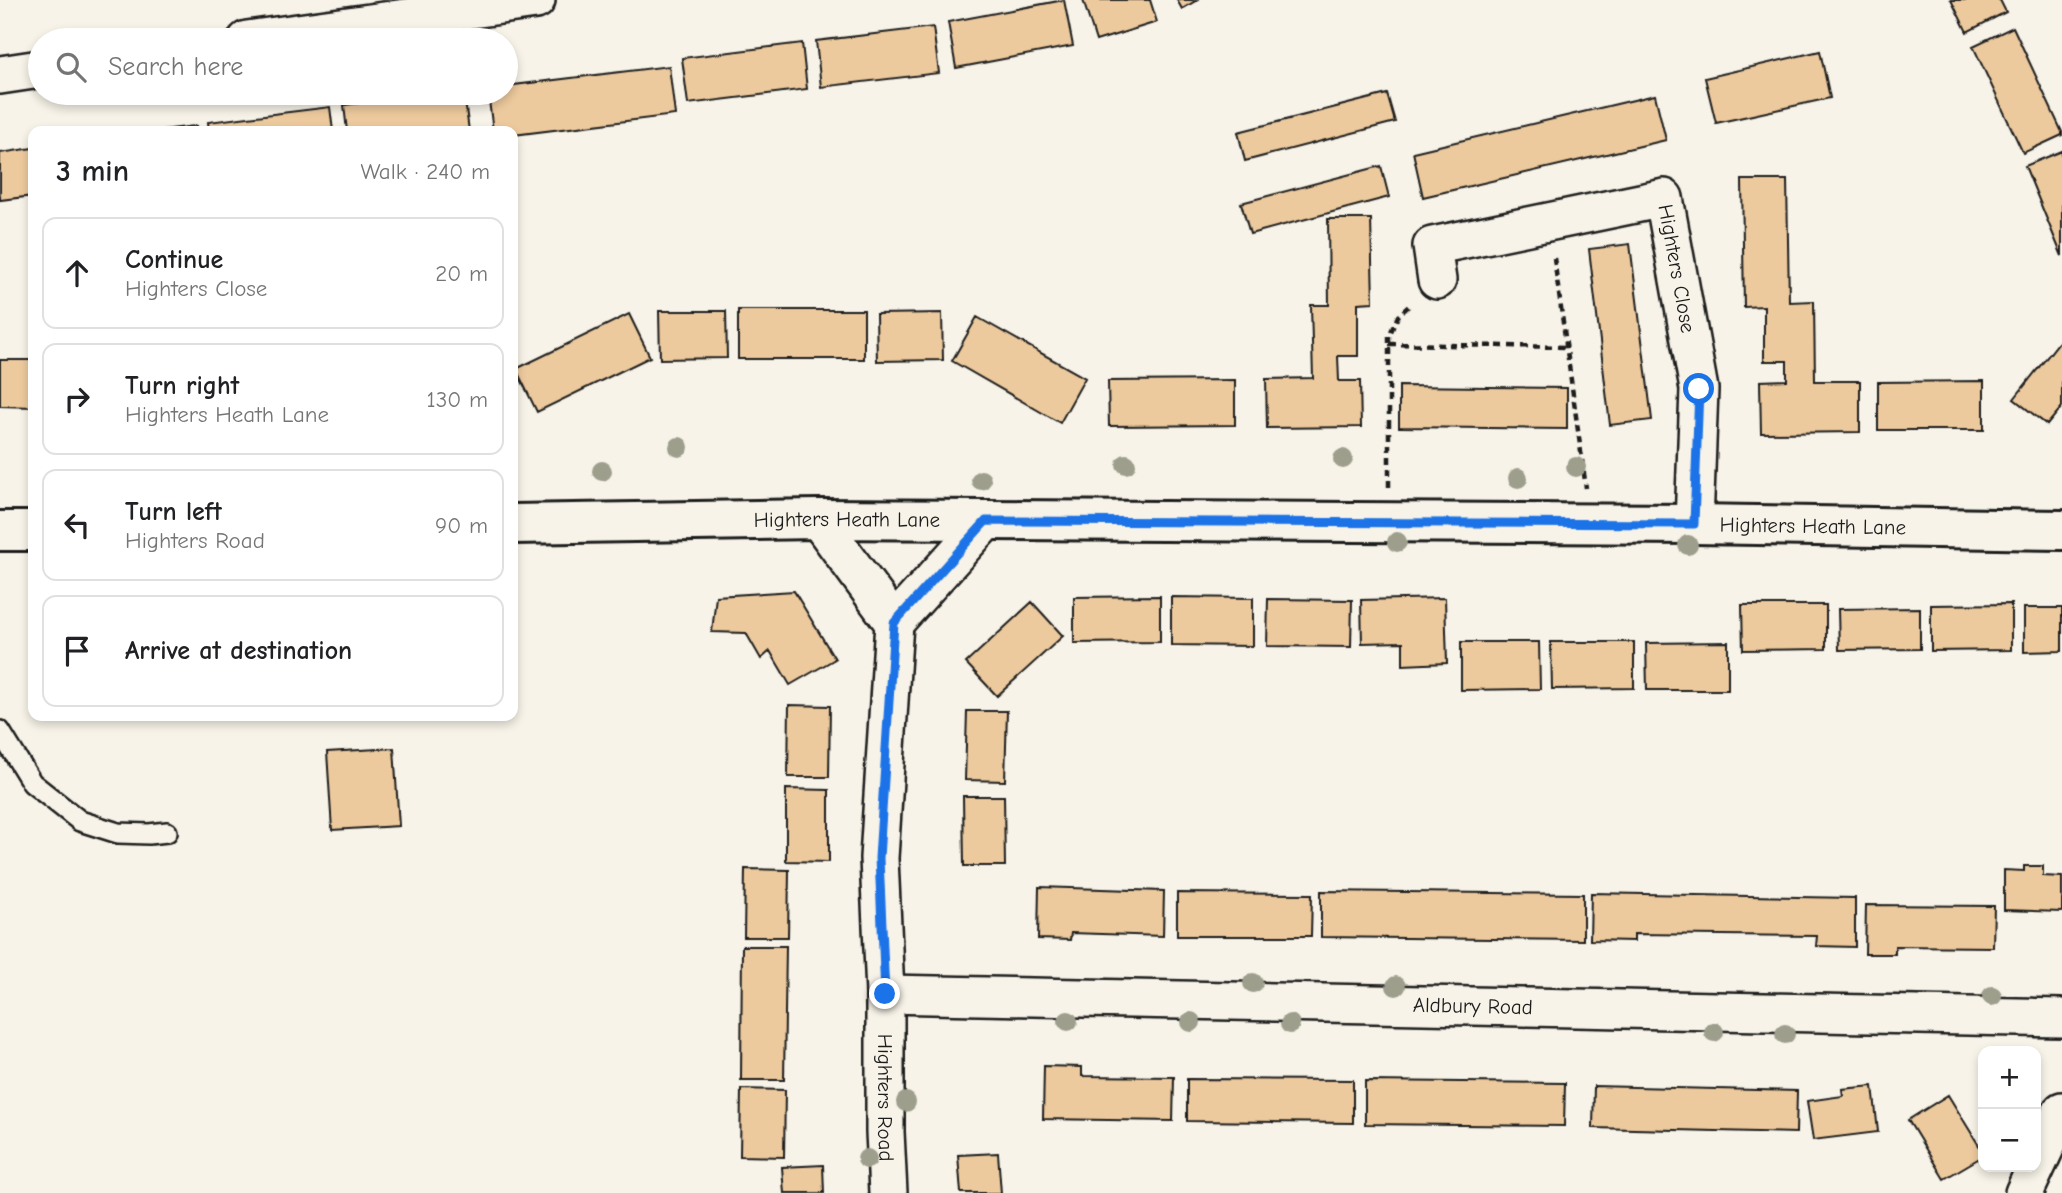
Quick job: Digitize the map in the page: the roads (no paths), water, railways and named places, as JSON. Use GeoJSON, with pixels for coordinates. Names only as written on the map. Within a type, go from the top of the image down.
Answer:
{"type":"FeatureCollection","features":[{"type":"Feature","properties":{"kind":"street"},"geometry":{"type":"LineString","coordinates":[[334,28],[536,0]]}},
{"type":"Feature","properties":{"kind":"street"},"geometry":{"type":"LineString","coordinates":[[0,75],[28,71]]}},
{"type":"Feature","properties":{"kind":"street","name":"Highters Close"},"geometry":{"type":"LineString","coordinates":[[1437,280],[1433,246],[1664,198],[1699,389],[1694,524]]}},
{"type":"Feature","properties":{"kind":"street"},"geometry":{"type":"LineString","coordinates":[[818,519],[894,623],[986,521]]}},
{"type":"Feature","properties":{"kind":"street","name":"Highters Heath Lane"},"geometry":{"type":"LineString","coordinates":[[518,524],[818,519],[1591,523],[2062,530]]}},
{"type":"Feature","properties":{"kind":"street"},"geometry":{"type":"LineString","coordinates":[[0,531],[28,531]]}},
{"type":"Feature","properties":{"kind":"street","name":"Highters Road"},"geometry":{"type":"LineString","coordinates":[[888,1193],[885,994],[879,858],[894,623]]}},
{"type":"Feature","properties":{"kind":"street","name":"Aldbury Road"},"geometry":{"type":"LineString","coordinates":[[885,994],[2062,1018]]}},
{"type":"Feature","properties":{"kind":"street"},"geometry":{"type":"LineString","coordinates":[[2024,1193],[2062,1111]]}},
{"type":"Feature","properties":{"kind":"lane"},"geometry":{"type":"LineString","coordinates":[[0,732],[32,783],[80,821],[118,833],[167,832]]}}]}
